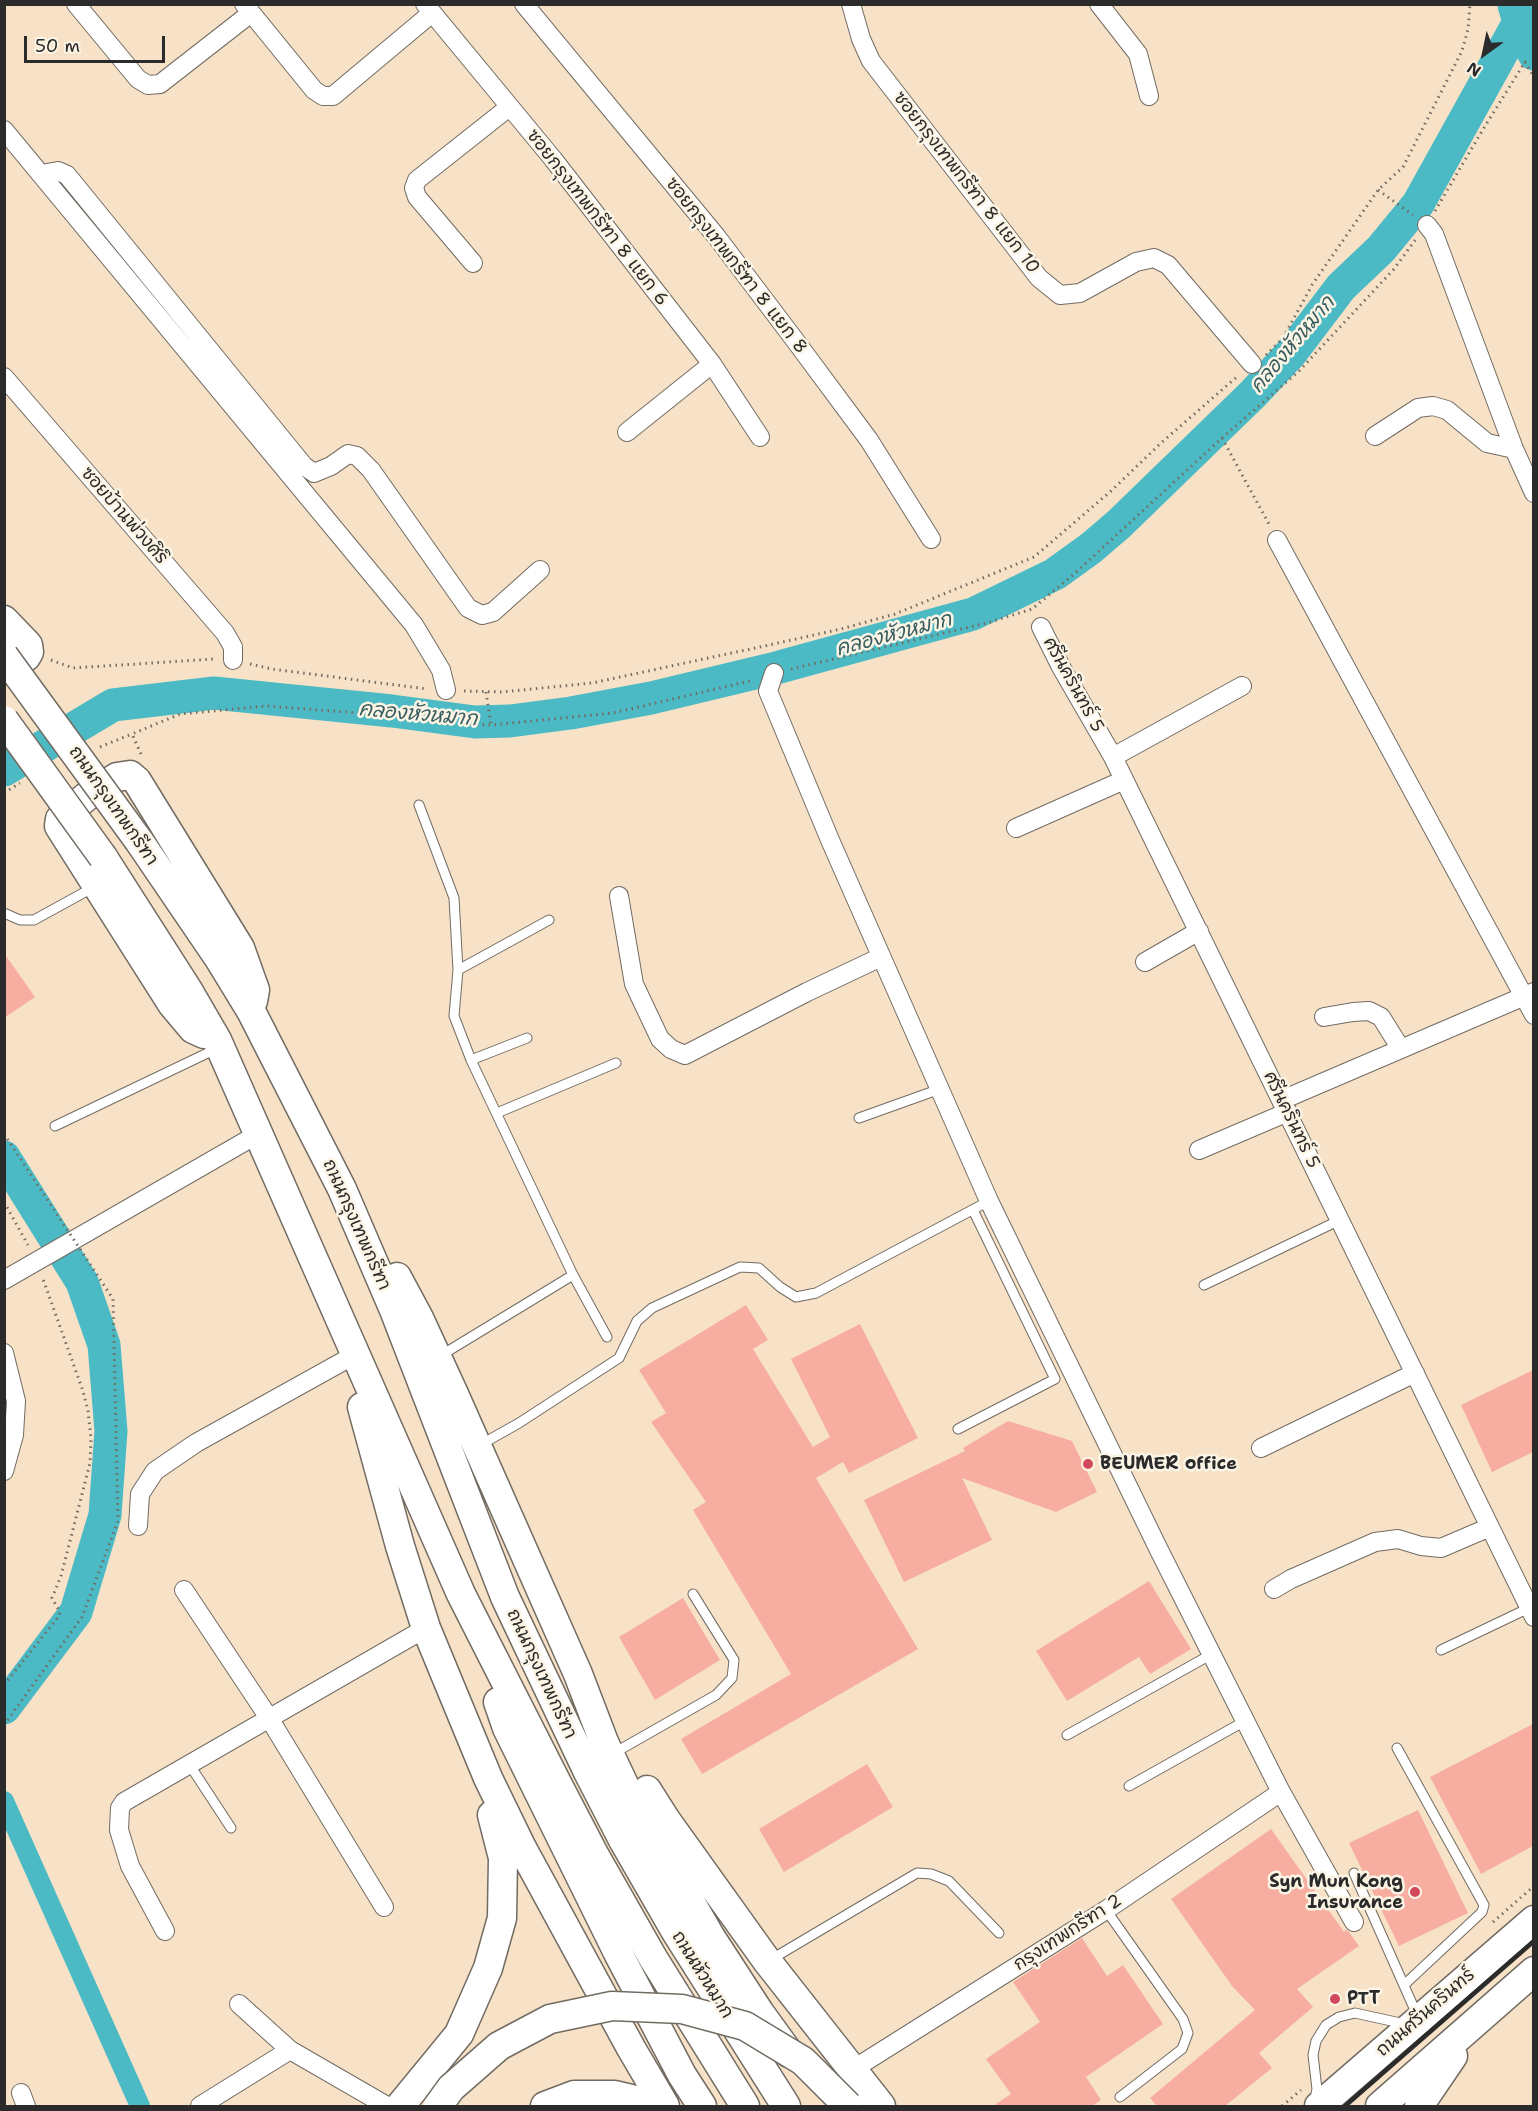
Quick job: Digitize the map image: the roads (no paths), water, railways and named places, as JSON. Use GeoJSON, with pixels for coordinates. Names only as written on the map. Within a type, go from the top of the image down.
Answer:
{"type":"FeatureCollection","features":[{"type":"Feature","properties":{"kind":"main road","name":"ถนนกรุงเทพกรีฑา"},"geometry":{"type":"LineString","coordinates":[[4,620],[28,645],[17,654],[218,957],[251,1011],[342,1189],[402,1331],[505,1597],[551,1696],[623,1840]]}},
{"type":"Feature","properties":{"kind":"main road"},"geometry":{"type":"LineString","coordinates":[[4,670],[26,657],[17,654]]}},
{"type":"Feature","properties":{"kind":"main road","name":"ถนนกรุงเทพกรีฑา"},"geometry":{"type":"LineString","coordinates":[[4,720],[103,857],[176,971],[218,1043],[461,1594],[595,1856]]}},
{"type":"Feature","properties":{"kind":"main road"},"geometry":{"type":"LineString","coordinates":[[218,1043],[193,1029],[172,1004],[59,826],[60,819],[86,797],[117,777],[130,776],[137,781],[240,948],[255,990],[251,1011]]}},
{"type":"Feature","properties":{"kind":"main road"},"geometry":{"type":"LineString","coordinates":[[342,1189],[386,1256],[438,1357],[627,1791],[710,1936],[760,2013],[829,2106]]}},
{"type":"Feature","properties":{"kind":"main road"},"geometry":{"type":"LineString","coordinates":[[337,1315],[400,1546],[426,1628],[454,1697],[488,1778],[522,1848],[663,2106]]}},
{"type":"Feature","properties":{"kind":"main road"},"geometry":{"type":"LineString","coordinates":[[461,1594],[507,1728],[618,1953],[682,2075],[702,2106]]}},
{"type":"Feature","properties":{"kind":"main road"},"geometry":{"type":"LineString","coordinates":[[578,1674],[621,1749],[672,1829],[767,1961],[881,2106]]}},
{"type":"Feature","properties":{"kind":"main road"},"geometry":{"type":"LineString","coordinates":[[400,2106],[459,2034],[488,1968],[502,1918],[503,1858],[490,1809],[454,1697]]}},
{"type":"Feature","properties":{"kind":"main road","name":"ถนนหัวหมาก"},"geometry":{"type":"LineString","coordinates":[[623,1840],[675,1932],[786,2106]]}},
{"type":"Feature","properties":{"kind":"main road","name":"ถนนหัวหมาก"},"geometry":{"type":"LineString","coordinates":[[595,1856],[652,1958],[745,2106]]}},
{"type":"Feature","properties":{"kind":"main road","name":"ถนนศรีนครินทร์"},"geometry":{"type":"LineString","coordinates":[[1319,2106],[1533,1920]]}},
{"type":"Feature","properties":{"kind":"main road"},"geometry":{"type":"LineString","coordinates":[[1380,2106],[1533,1971]]}},
{"type":"Feature","properties":{"kind":"main road"},"geometry":{"type":"LineString","coordinates":[[438,2106],[451,2088],[499,2046],[550,2019],[612,2006],[682,2009],[745,2026],[803,2061],[848,2106]]}},
{"type":"Feature","properties":{"kind":"main road"},"geometry":{"type":"LineString","coordinates":[[1419,2106],[1479,2019]]}},
{"type":"Feature","properties":{"kind":"main road"},"geometry":{"type":"LineString","coordinates":[[545,2106],[574,2095],[615,2094],[663,2106]]}},
{"type":"Feature","properties":{"kind":"street"},"geometry":{"type":"LineString","coordinates":[[76,4],[138,79],[148,85],[160,84],[247,9],[314,90],[323,96],[333,96],[428,9]]}},
{"type":"Feature","properties":{"kind":"street","name":"ซอยกรุงเทพกรีฑา 8 แยก 8"},"geometry":{"type":"LineString","coordinates":[[524,4],[716,237],[794,339],[869,440],[931,539]]}},
{"type":"Feature","properties":{"kind":"street","name":"ซอยกรุงเทพกรีฑา 8 แยก 10"},"geometry":{"type":"LineString","coordinates":[[851,4],[861,39],[871,61],[1039,278],[1060,295],[1080,293],[1137,262],[1154,258],[1168,265],[1252,364]]}},
{"type":"Feature","properties":{"kind":"street"},"geometry":{"type":"LineString","coordinates":[[1099,4],[1138,54],[1149,96]]}},
{"type":"Feature","properties":{"kind":"street","name":"ซอยกรุงเทพกรีฑา 8 แยก 6"},"geometry":{"type":"LineString","coordinates":[[428,9],[508,108],[553,159],[712,364],[760,437]]}},
{"type":"Feature","properties":{"kind":"street"},"geometry":{"type":"LineString","coordinates":[[473,264],[417,197],[414,188],[417,180],[508,108]]}},
{"type":"Feature","properties":{"kind":"street"},"geometry":{"type":"LineString","coordinates":[[4,130],[414,625],[437,663],[446,690]]}},
{"type":"Feature","properties":{"kind":"street"},"geometry":{"type":"LineString","coordinates":[[41,174],[58,171],[67,175],[304,466],[314,473],[331,466],[348,454],[357,456],[371,470],[468,608],[482,615],[493,612],[540,570]]}},
{"type":"Feature","properties":{"kind":"street"},"geometry":{"type":"LineString","coordinates":[[1423,222],[1437,240],[1514,449],[1533,493]]}},
{"type":"Feature","properties":{"kind":"street"},"geometry":{"type":"LineString","coordinates":[[627,432],[712,364]]}},
{"type":"Feature","properties":{"kind":"street","name":"ซอยบ้านพ่วงศิริ"},"geometry":{"type":"LineString","coordinates":[[4,377],[225,633],[233,647],[233,660]]}},
{"type":"Feature","properties":{"kind":"street"},"geometry":{"type":"LineString","coordinates":[[1375,436],[1418,408],[1433,406],[1447,410],[1487,443],[1514,449]]}},
{"type":"Feature","properties":{"kind":"street"},"geometry":{"type":"LineString","coordinates":[[1278,540],[1528,994],[1533,1015]]}},
{"type":"Feature","properties":{"kind":"street","name":"ศรีนครินทร์ 5"},"geometry":{"type":"LineString","coordinates":[[1041,627],[1061,667],[1113,757],[1531,1612]]}},
{"type":"Feature","properties":{"kind":"street"},"geometry":{"type":"LineString","coordinates":[[774,673],[768,691],[830,840],[989,1201],[1245,1721],[1281,1792],[1354,1922]]}},
{"type":"Feature","properties":{"kind":"street"},"geometry":{"type":"LineString","coordinates":[[1113,757],[1242,686]]}},
{"type":"Feature","properties":{"kind":"street"},"geometry":{"type":"LineString","coordinates":[[1016,828],[1124,780]]}},
{"type":"Feature","properties":{"kind":"street"},"geometry":{"type":"LineString","coordinates":[[619,896],[634,984],[660,1039],[671,1049],[685,1055],[881,957]]}},
{"type":"Feature","properties":{"kind":"street"},"geometry":{"type":"LineString","coordinates":[[1145,962],[1199,931]]}},
{"type":"Feature","properties":{"kind":"street"},"geometry":{"type":"LineString","coordinates":[[1199,1149],[1401,1049],[1528,994]]}},
{"type":"Feature","properties":{"kind":"street"},"geometry":{"type":"LineString","coordinates":[[1324,1017],[1369,1011],[1381,1017],[1401,1049]]}},
{"type":"Feature","properties":{"kind":"street"},"geometry":{"type":"LineString","coordinates":[[10,1278],[258,1134]]}},
{"type":"Feature","properties":{"kind":"street"},"geometry":{"type":"LineString","coordinates":[[4,1353],[16,1401],[14,1435],[4,1471]]}},
{"type":"Feature","properties":{"kind":"street"},"geometry":{"type":"LineString","coordinates":[[138,1526],[140,1494],[155,1471],[196,1443],[349,1358]]}},
{"type":"Feature","properties":{"kind":"street"},"geometry":{"type":"LineString","coordinates":[[1261,1448],[1415,1373]]}},
{"type":"Feature","properties":{"kind":"street"},"geometry":{"type":"LineString","coordinates":[[1274,1589],[1291,1579],[1375,1542],[1398,1539],[1421,1546],[1440,1548],[1490,1527]]}},
{"type":"Feature","properties":{"kind":"street"},"geometry":{"type":"LineString","coordinates":[[184,1590],[269,1718],[384,1907]]}},
{"type":"Feature","properties":{"kind":"street"},"geometry":{"type":"LineString","coordinates":[[165,1931],[130,1866],[119,1830],[120,1808],[124,1802],[426,1628]]}},
{"type":"Feature","properties":{"kind":"street","name":"กรุงเทพกรีฑา 2"},"geometry":{"type":"LineString","coordinates":[[852,2070],[1106,1910],[1281,1792]]}},
{"type":"Feature","properties":{"kind":"street"},"geometry":{"type":"LineString","coordinates":[[239,2004],[290,2050],[387,2106]]}},
{"type":"Feature","properties":{"kind":"street"},"geometry":{"type":"LineString","coordinates":[[200,2106],[290,2050]]}},
{"type":"Feature","properties":{"kind":"lane"},"geometry":{"type":"LineString","coordinates":[[419,805],[454,898],[458,970],[454,1016],[471,1060],[573,1275],[607,1337]]}},
{"type":"Feature","properties":{"kind":"lane"},"geometry":{"type":"LineString","coordinates":[[4,913],[20,920],[34,920],[96,885]]}},
{"type":"Feature","properties":{"kind":"lane"},"geometry":{"type":"LineString","coordinates":[[458,970],[549,920]]}},
{"type":"Feature","properties":{"kind":"lane"},"geometry":{"type":"LineString","coordinates":[[471,1060],[527,1038]]}},
{"type":"Feature","properties":{"kind":"lane"},"geometry":{"type":"LineString","coordinates":[[55,1126],[218,1043]]}},
{"type":"Feature","properties":{"kind":"lane"},"geometry":{"type":"LineString","coordinates":[[497,1113],[616,1063]]}},
{"type":"Feature","properties":{"kind":"lane"},"geometry":{"type":"LineString","coordinates":[[860,1118],[940,1089]]}},
{"type":"Feature","properties":{"kind":"lane"},"geometry":{"type":"LineString","coordinates":[[478,1447],[618,1358],[637,1321],[652,1308],[740,1267],[759,1268],[780,1287],[796,1297],[816,1293],[989,1201]]}},
{"type":"Feature","properties":{"kind":"lane"},"geometry":{"type":"LineString","coordinates":[[958,1429],[1055,1379],[973,1210]]}},
{"type":"Feature","properties":{"kind":"lane"},"geometry":{"type":"LineString","coordinates":[[1204,1285],[1340,1220]]}},
{"type":"Feature","properties":{"kind":"lane"},"geometry":{"type":"LineString","coordinates":[[438,1357],[573,1275]]}},
{"type":"Feature","properties":{"kind":"lane"},"geometry":{"type":"LineString","coordinates":[[621,1749],[717,1695],[732,1678],[734,1660],[693,1594]]}},
{"type":"Feature","properties":{"kind":"lane"},"geometry":{"type":"LineString","coordinates":[[1441,1650],[1531,1612]]}},
{"type":"Feature","properties":{"kind":"lane"},"geometry":{"type":"LineString","coordinates":[[1067,1735],[1212,1654]]}},
{"type":"Feature","properties":{"kind":"lane"},"geometry":{"type":"LineString","coordinates":[[1129,1786],[1245,1721]]}},
{"type":"Feature","properties":{"kind":"lane"},"geometry":{"type":"LineString","coordinates":[[1396,1748],[1484,1905],[1482,1912],[1404,1985]]}},
{"type":"Feature","properties":{"kind":"lane"},"geometry":{"type":"LineString","coordinates":[[189,1764],[231,1828]]}},
{"type":"Feature","properties":{"kind":"lane"},"geometry":{"type":"LineString","coordinates":[[767,1961],[917,1873],[931,1874],[949,1881],[999,1933]]}},
{"type":"Feature","properties":{"kind":"lane"},"geometry":{"type":"LineString","coordinates":[[1312,2106],[1317,2089],[1313,2055],[1316,2041],[1326,2025],[1339,2017],[1355,2013],[1397,2022],[1415,2023],[1404,1985],[1354,1873]]}},
{"type":"Feature","properties":{"kind":"lane"},"geometry":{"type":"LineString","coordinates":[[1106,1910],[1183,2019],[1188,2032],[1182,2049],[1120,2097]]}},
{"type":"Feature","properties":{"kind":"waterway"},"geometry":{"type":"LineString","coordinates":[[1514,5],[1534,54]]}},
{"type":"Feature","properties":{"kind":"waterway","name":"คลองหัวหมาก"},"geometry":{"type":"LineString","coordinates":[[4,770],[113,705],[214,693],[475,722],[510,721],[571,713],[651,698],[776,668],[973,614],[1055,574],[1119,524],[1253,394],[1291,353],[1341,287],[1381,249],[1418,204],[1519,22]]}},
{"type":"Feature","properties":{"kind":"waterway","name":"คลองหัวหมาก"},"geometry":{"type":"LineString","coordinates":[[4,1157],[82,1282],[104,1345],[111,1431],[105,1515],[76,1612],[4,1708]]}},
{"type":"Feature","properties":{"kind":"waterway"},"geometry":{"type":"LineString","coordinates":[[4,1801],[140,2106]]}},
{"type":"Feature","properties":{"kind":"railway"},"geometry":{"type":"LineString","coordinates":[[1345,2106],[1534,1941]]}},
{"type":"Feature","properties":{"kind":"place","name":"BEUMER office"},"geometry":{"type":"Point","coordinates":[1088,1464]}},
{"type":"Feature","properties":{"kind":"place","name":"Syn Mun Kong Insurance"},"geometry":{"type":"Point","coordinates":[1415,1892]}},
{"type":"Feature","properties":{"kind":"place","name":"PTT"},"geometry":{"type":"Point","coordinates":[1335,1999]}}]}
